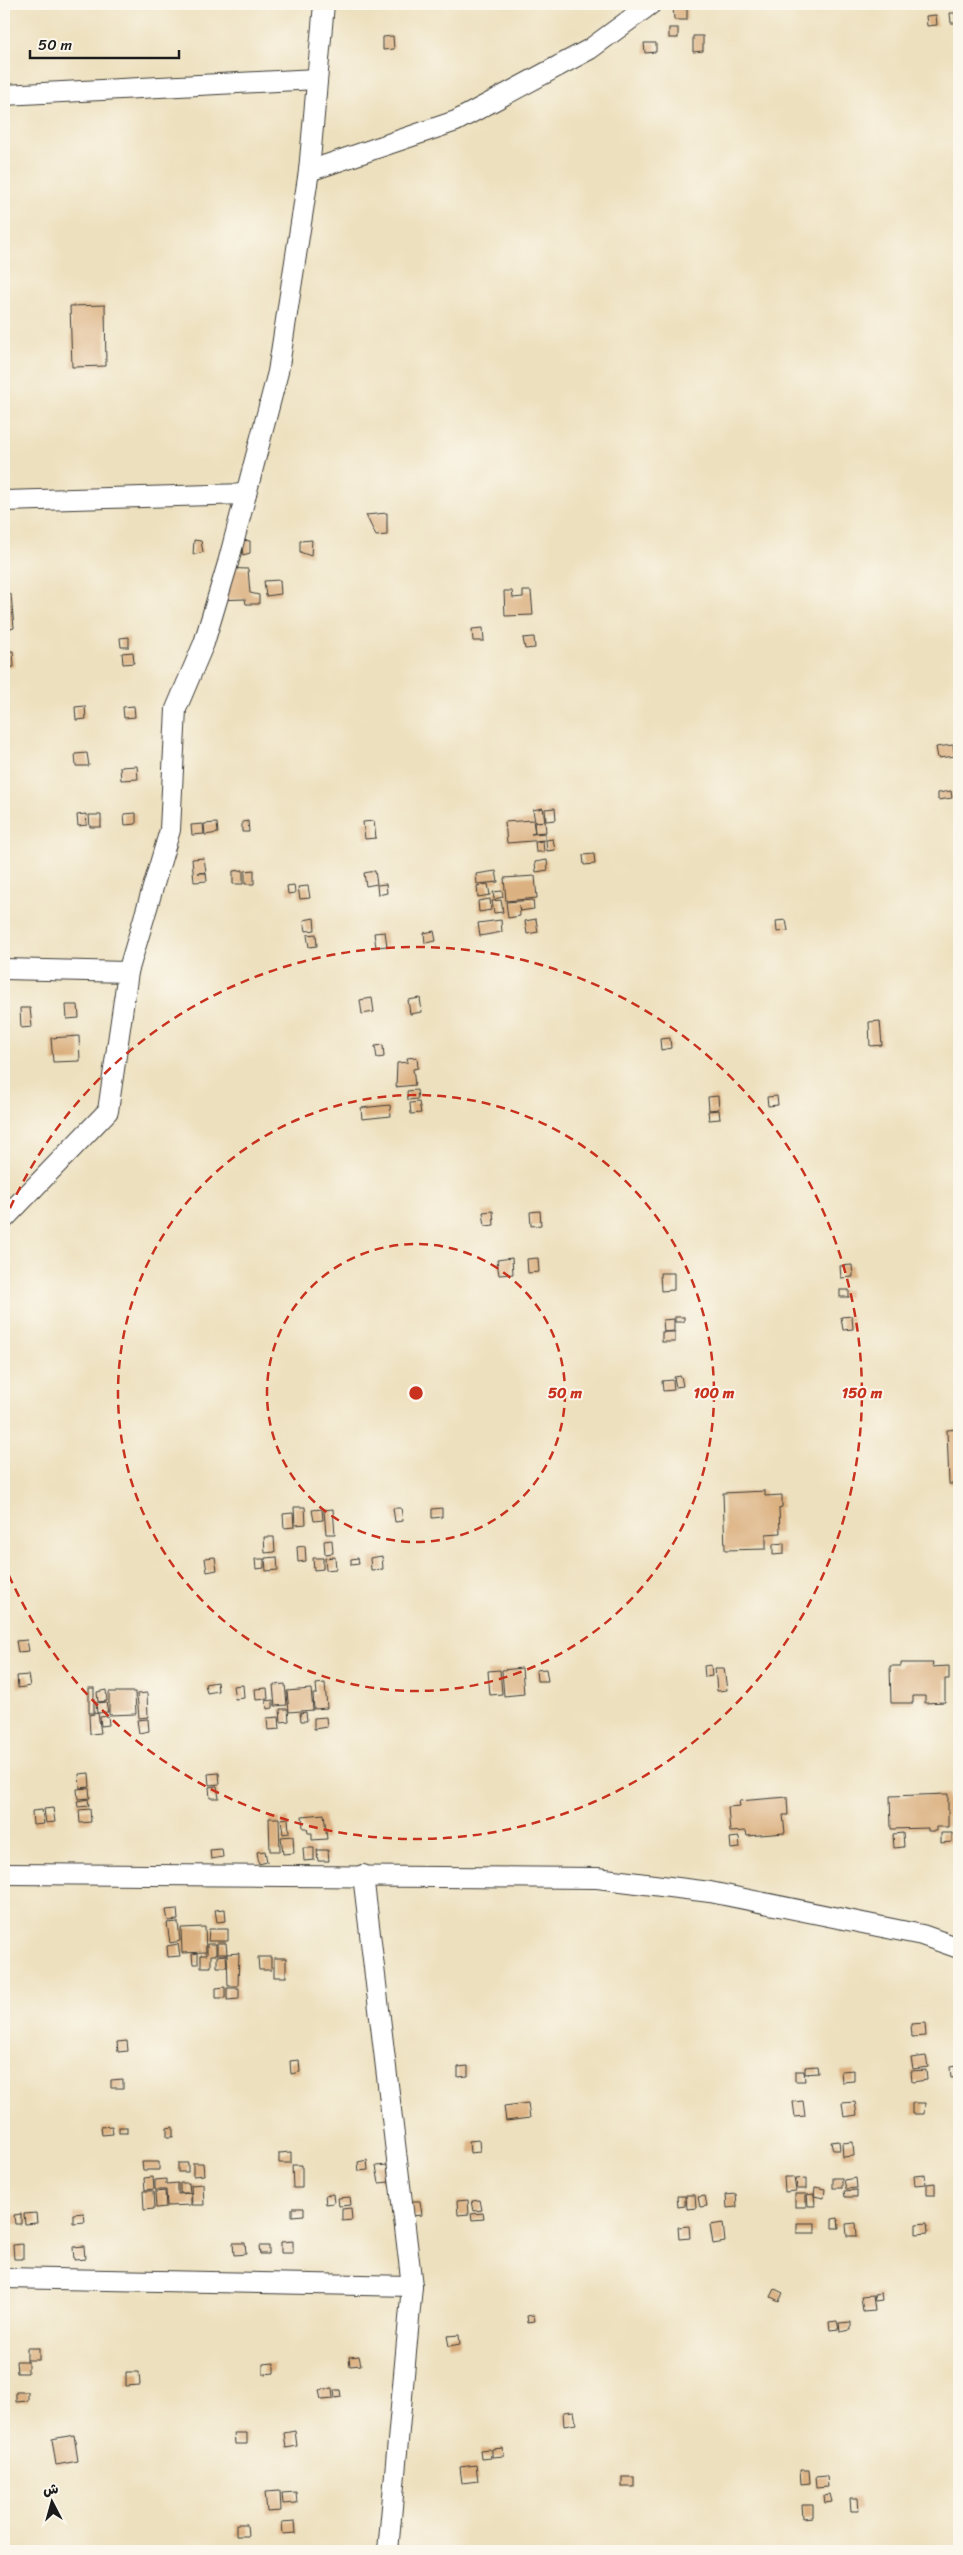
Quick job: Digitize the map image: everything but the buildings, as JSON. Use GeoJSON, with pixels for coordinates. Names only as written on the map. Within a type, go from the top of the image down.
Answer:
{"type":"FeatureCollection","features":[{"type":"Feature","properties":{"kind":"street"},"geometry":{"type":"LineString","coordinates":[[4,1219],[108,1111],[128,972],[170,830],[176,709],[206,634],[278,372],[309,171],[324,4]]}},
{"type":"Feature","properties":{"kind":"street"},"geometry":{"type":"LineString","coordinates":[[309,171],[456,121],[590,48],[651,4]]}},
{"type":"Feature","properties":{"kind":"street"},"geometry":{"type":"LineString","coordinates":[[4,95],[317,80]]}},
{"type":"Feature","properties":{"kind":"street"},"geometry":{"type":"LineString","coordinates":[[4,501],[246,494]]}},
{"type":"Feature","properties":{"kind":"street"},"geometry":{"type":"LineString","coordinates":[[4,969],[128,972]]}},
{"type":"Feature","properties":{"kind":"street"},"geometry":{"type":"LineString","coordinates":[[4,1874],[587,1878],[710,1892],[922,1935],[959,1948]]}},
{"type":"Feature","properties":{"kind":"street"},"geometry":{"type":"LineString","coordinates":[[363,1875],[412,2286],[388,2551]]}},
{"type":"Feature","properties":{"kind":"street"},"geometry":{"type":"LineString","coordinates":[[4,2278],[412,2286]]}}]}
